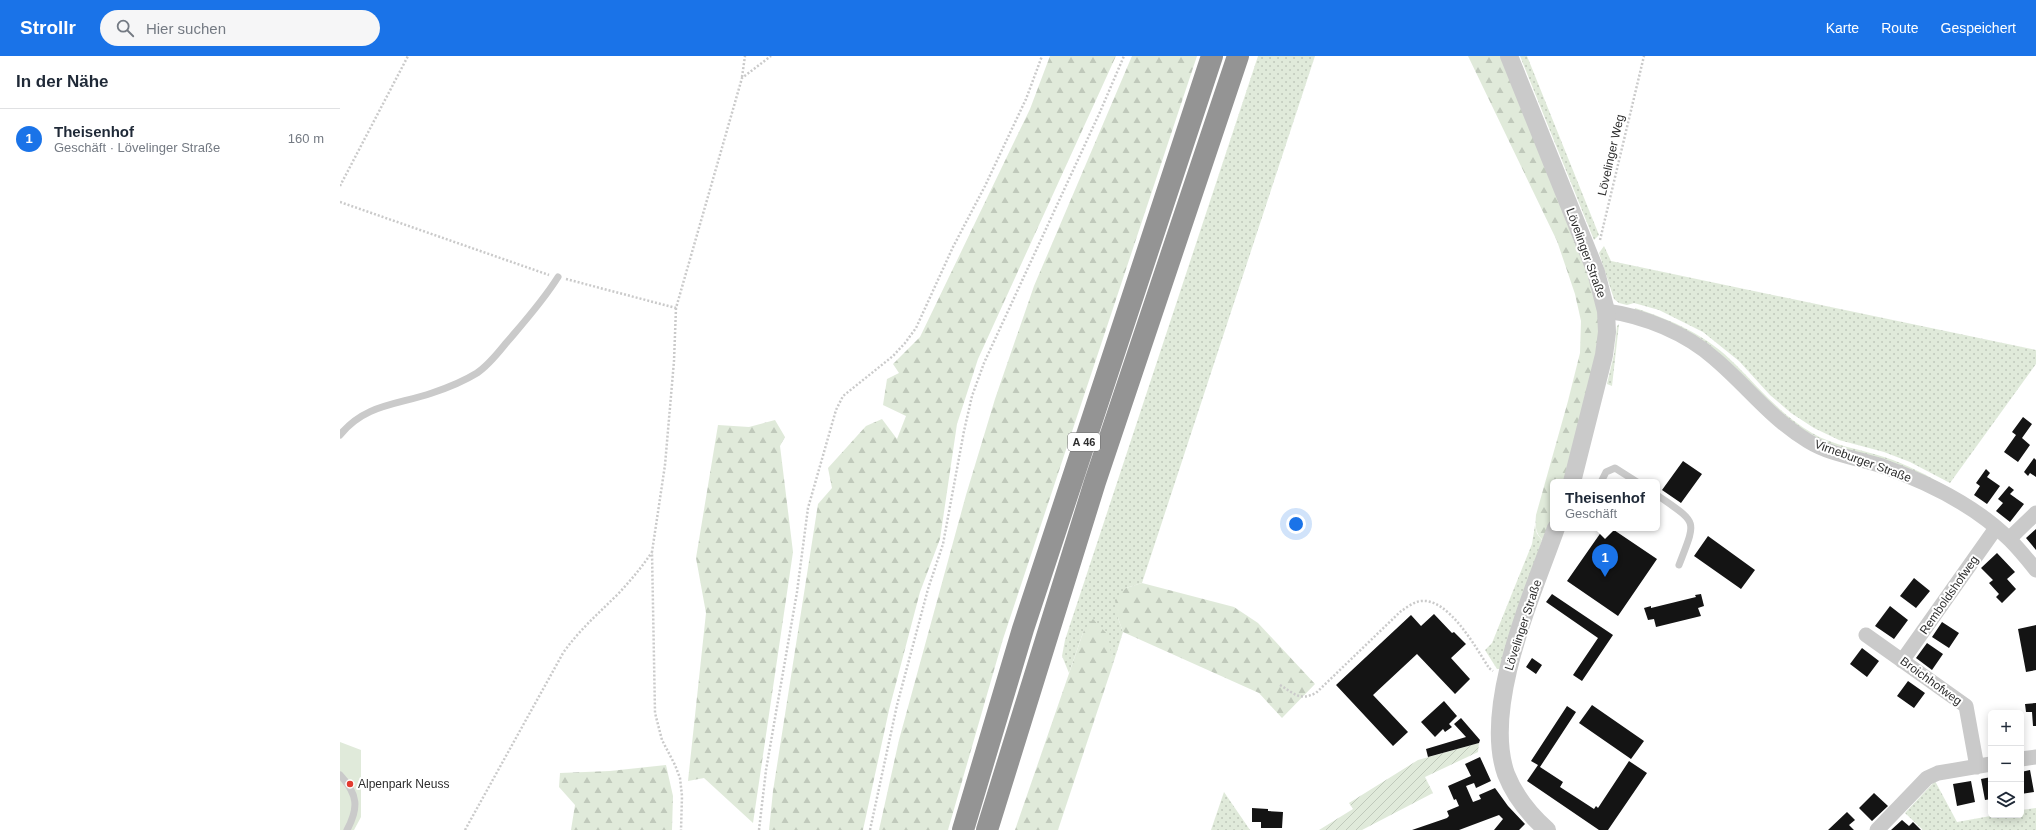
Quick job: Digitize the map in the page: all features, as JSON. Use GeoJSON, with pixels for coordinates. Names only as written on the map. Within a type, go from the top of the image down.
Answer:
{"type":"FeatureCollection","features":[{"type":"Feature","properties":{"kind":"highway","name":"A 46"},"geometry":{"type":"LineString","coordinates":[[963,830],[1035,592],[1212,56]]}},
{"type":"Feature","properties":{"kind":"highway","name":"A 46"},"geometry":{"type":"LineString","coordinates":[[988,830],[1095,482],[1238,56]]}},
{"type":"Feature","properties":{"kind":"street","name":"Lövelinger Straße"},"geometry":{"type":"LineString","coordinates":[[1509,56],[1589,255],[1601,290],[1606,311],[1607,332],[1604,355],[1573,479]]}},
{"type":"Feature","properties":{"kind":"street","name":"Virneburger Straße"},"geometry":{"type":"LineString","coordinates":[[1606,311],[1652,322],[1680,335],[1715,358],[1763,407],[1786,427],[1809,442],[1831,452],[1904,474],[1957,502],[1996,528],[2009,539],[2036,570]]}},
{"type":"Feature","properties":{"kind":"street"},"geometry":{"type":"LineString","coordinates":[[2009,539],[2036,513]]}},
{"type":"Feature","properties":{"kind":"street","name":"Remboldshofweg"},"geometry":{"type":"LineString","coordinates":[[1902,661],[1996,528]]}},
{"type":"Feature","properties":{"kind":"street","name":"Lövelinger Straße"},"geometry":{"type":"LineString","coordinates":[[1547,830],[1519,800],[1506,772],[1501,741],[1507,673],[1516,640],[1555,531]]}},
{"type":"Feature","properties":{"kind":"street","name":"Broichhofweg"},"geometry":{"type":"LineString","coordinates":[[1866,635],[1966,706],[1984,765]]}},
{"type":"Feature","properties":{"kind":"street"},"geometry":{"type":"LineString","coordinates":[[2024,759],[2036,757]]}},
{"type":"Feature","properties":{"kind":"street"},"geometry":{"type":"LineString","coordinates":[[1877,830],[1927,778],[1938,774],[1984,765]]}},
{"type":"Feature","properties":{"kind":"lane"},"geometry":{"type":"LineString","coordinates":[[340,435],[349,424],[364,413],[380,407],[433,393],[478,372],[490,363],[538,306],[558,277]]}},
{"type":"Feature","properties":{"kind":"lane"},"geometry":{"type":"LineString","coordinates":[[1602,479],[1606,472],[1615,468],[1632,479]]}},
{"type":"Feature","properties":{"kind":"lane"},"geometry":{"type":"LineString","coordinates":[[1660,498],[1686,515],[1690,520],[1691,532],[1679,565]]}},
{"type":"Feature","properties":{"kind":"lane"},"geometry":{"type":"LineString","coordinates":[[340,775],[351,790],[355,802],[354,817],[347,830]]}},
{"type":"Feature","properties":{"kind":"path"},"geometry":{"type":"LineString","coordinates":[[340,186],[408,56]]}},
{"type":"Feature","properties":{"kind":"path"},"geometry":{"type":"LineString","coordinates":[[681,830],[682,796],[680,778],[662,740],[655,713],[652,552],[665,465],[674,361],[676,308],[742,78],[745,56]]}},
{"type":"Feature","properties":{"kind":"path"},"geometry":{"type":"LineString","coordinates":[[742,78],[771,56]]}},
{"type":"Feature","properties":{"kind":"path"},"geometry":{"type":"LineString","coordinates":[[760,830],[766,770],[797,592],[808,508],[836,410],[843,396],[893,356],[916,328],[953,247],[986,186],[1026,99],[1042,56]]}},
{"type":"Feature","properties":{"kind":"path"},"geometry":{"type":"LineString","coordinates":[[870,830],[897,705],[928,589],[943,544],[972,396],[984,363],[1100,112],[1124,56]]}},
{"type":"Feature","properties":{"kind":"path","name":"Lövelinger Weg"},"geometry":{"type":"LineString","coordinates":[[1589,255],[1601,239],[1644,56]]}},
{"type":"Feature","properties":{"kind":"path"},"geometry":{"type":"LineString","coordinates":[[340,202],[558,277],[676,308]]}},
{"type":"Feature","properties":{"kind":"path"},"geometry":{"type":"LineString","coordinates":[[465,830],[563,653],[590,619],[619,593],[637,573],[652,552]]}},
{"type":"Feature","properties":{"kind":"path"},"geometry":{"type":"LineString","coordinates":[[1280,685],[1298,697],[1306,697],[1316,693],[1400,612],[1411,604],[1422,601],[1432,602],[1442,607],[1454,619],[1489,668],[1495,673],[1507,673]]}},
{"type":"Feature","properties":{"kind":"green space"},"geometry":{"type":"Polygon","coordinates":[[[1050,56],[1116,56],[978,359],[957,424],[940,539],[920,592],[889,710],[863,830],[769,830],[773,791],[818,504],[832,488],[828,468],[866,426],[882,419],[897,439],[906,416],[883,405],[887,379],[899,373],[893,364],[920,337],[1030,109],[1050,56]]]}},
{"type":"Feature","properties":{"kind":"green space"},"geometry":{"type":"Polygon","coordinates":[[[1132,56],[1197,56],[1003,639],[948,830],[879,830],[899,740],[966,495],[995,399],[1034,286],[1132,56]]]}},
{"type":"Feature","properties":{"kind":"green space"},"geometry":{"type":"Polygon","coordinates":[[[1258,56],[1315,56],[1142,583],[1126,588],[1118,618],[1123,632],[1113,664],[1110,651],[1084,630],[1069,673],[1062,656],[1065,640],[1258,56]]]}},
{"type":"Feature","properties":{"kind":"green space"},"geometry":{"type":"Polygon","coordinates":[[[1468,56],[1503,56],[1596,293],[1600,340],[1566,479],[1550,479],[1550,527],[1545,541],[1537,533],[1536,515],[1580,353],[1581,321],[1575,294],[1557,241],[1468,56]]]}},
{"type":"Feature","properties":{"kind":"green space"},"geometry":{"type":"Polygon","coordinates":[[[1520,56],[1527,56],[1599,235],[1594,240],[1520,56]]]}},
{"type":"Feature","properties":{"kind":"green space"},"geometry":{"type":"Polygon","coordinates":[[[1604,246],[1611,261],[2036,350],[2036,364],[1950,483],[1910,462],[1884,452],[1839,440],[1814,428],[1791,413],[1770,395],[1739,361],[1703,332],[1659,310],[1634,303],[1627,305],[1619,303],[1614,299],[1599,253],[1604,246]]]}},
{"type":"Feature","properties":{"kind":"green space"},"geometry":{"type":"Polygon","coordinates":[[[1635,308],[1689,330],[1713,345],[1735,364],[1790,418],[1812,433],[1829,441],[1900,463],[1947,487],[1834,447],[1789,422],[1732,366],[1634,312],[1635,308]]]}},
{"type":"Feature","properties":{"kind":"green space"},"geometry":{"type":"Polygon","coordinates":[[[1619,324],[1612,386],[1607,384],[1614,354],[1617,326],[1619,324]]]}},
{"type":"Feature","properties":{"kind":"green space"},"geometry":{"type":"Polygon","coordinates":[[[775,420],[785,437],[780,446],[793,552],[753,823],[704,778],[688,781],[706,613],[696,558],[718,425],[749,427],[775,420]]]}},
{"type":"Feature","properties":{"kind":"green space"},"geometry":{"type":"Polygon","coordinates":[[[1535,525],[1537,534],[1542,540],[1501,669],[1497,669],[1485,650],[1492,643],[1532,544],[1535,525]]]}},
{"type":"Feature","properties":{"kind":"green space"},"geometry":{"type":"Polygon","coordinates":[[[1142,583],[1234,607],[1258,623],[1315,684],[1282,718],[1259,693],[1123,632],[1118,618],[1115,600],[1126,588],[1142,583]]]}},
{"type":"Feature","properties":{"kind":"green space"},"geometry":{"type":"Polygon","coordinates":[[[1093,619],[1108,635],[1113,664],[1058,830],[1015,830],[1084,630],[1093,619]]]}},
{"type":"Feature","properties":{"kind":"green space","name":"Alpenpark Neuss"},"geometry":{"type":"Polygon","coordinates":[[[340,742],[361,750],[361,817],[354,830],[340,830],[340,742]]]}},
{"type":"Feature","properties":{"kind":"green space"},"geometry":{"type":"Polygon","coordinates":[[[1479,743],[1478,752],[1425,777],[1433,793],[1362,830],[1319,830],[1353,809],[1349,803],[1418,760],[1479,743]]]}},
{"type":"Feature","properties":{"kind":"green space"},"geometry":{"type":"Polygon","coordinates":[[[666,765],[673,796],[672,830],[571,830],[575,805],[559,787],[560,773],[610,771],[666,765]]]}},
{"type":"Feature","properties":{"kind":"green space"},"geometry":{"type":"Polygon","coordinates":[[[1935,781],[1957,822],[1988,816],[1988,818],[2024,818],[2024,810],[2036,808],[2036,830],[1923,830],[1905,813],[1935,781]]]}},
{"type":"Feature","properties":{"kind":"green space"},"geometry":{"type":"Polygon","coordinates":[[[1224,792],[1250,830],[1211,830],[1224,792]]]}},
{"type":"Feature","properties":{"kind":"building"},"geometry":{"type":"Polygon","coordinates":[[[2023,417],[2032,424],[2022,438],[2030,445],[2018,462],[2004,452],[2016,435],[2012,432],[2023,417]]]}},
{"type":"Feature","properties":{"kind":"building"},"geometry":{"type":"Polygon","coordinates":[[[2034,458],[2036,460],[2036,477],[2030,473],[2028,476],[2024,472],[2034,458]]]}},
{"type":"Feature","properties":{"kind":"building"},"geometry":{"type":"Polygon","coordinates":[[[1683,461],[1702,474],[1681,503],[1662,490],[1683,461]]]}},
{"type":"Feature","properties":{"kind":"building"},"geometry":{"type":"Polygon","coordinates":[[[1986,469],[1990,473],[1987,477],[2000,486],[1987,504],[1974,495],[1980,486],[1976,483],[1986,469]]]}},
{"type":"Feature","properties":{"kind":"building"},"geometry":{"type":"Polygon","coordinates":[[[2009,486],[2014,490],[2010,494],[2024,504],[2010,522],[1996,511],[2003,503],[1998,499],[2009,486]]]}},
{"type":"Feature","properties":{"kind":"building"},"geometry":{"type":"Polygon","coordinates":[[[2036,529],[2036,550],[2026,538],[2036,529]]]}},
{"type":"Feature","properties":{"kind":"building"},"geometry":{"type":"Polygon","coordinates":[[[1602,531],[1615,531],[1657,559],[1618,616],[1567,581],[1602,531]]]}},
{"type":"Feature","properties":{"kind":"building"},"geometry":{"type":"Polygon","coordinates":[[[1708,536],[1755,570],[1741,589],[1694,556],[1708,536]]]}},
{"type":"Feature","properties":{"kind":"building"},"geometry":{"type":"Polygon","coordinates":[[[1997,553],[2015,572],[2007,579],[2016,589],[2002,603],[1996,597],[1999,594],[1989,583],[1993,580],[1981,568],[1997,553]]]}},
{"type":"Feature","properties":{"kind":"building"},"geometry":{"type":"Polygon","coordinates":[[[1914,578],[1930,591],[1916,608],[1900,596],[1914,578]]]}},
{"type":"Feature","properties":{"kind":"building"},"geometry":{"type":"Polygon","coordinates":[[[1552,594],[1613,635],[1582,681],[1573,675],[1598,638],[1546,602],[1552,594]]]}},
{"type":"Feature","properties":{"kind":"building"},"geometry":{"type":"Polygon","coordinates":[[[1701,594],[1704,606],[1698,608],[1701,616],[1656,627],[1654,619],[1648,620],[1644,608],[1651,606],[1651,608],[1696,597],[1695,595],[1701,594]]]}},
{"type":"Feature","properties":{"kind":"building"},"geometry":{"type":"Polygon","coordinates":[[[1890,606],[1908,620],[1894,639],[1875,626],[1890,606]]]}},
{"type":"Feature","properties":{"kind":"building"},"geometry":{"type":"Polygon","coordinates":[[[1434,614],[1452,633],[1454,632],[1466,644],[1451,658],[1470,679],[1455,694],[1417,654],[1373,695],[1408,732],[1393,746],[1336,685],[1411,615],[1421,626],[1434,614]]]}},
{"type":"Feature","properties":{"kind":"building"},"geometry":{"type":"Polygon","coordinates":[[[1942,622],[1959,633],[1949,648],[1932,637],[1942,622]]]}},
{"type":"Feature","properties":{"kind":"building"},"geometry":{"type":"Polygon","coordinates":[[[2036,625],[2036,670],[2026,672],[2018,629],[2036,625]]]}},
{"type":"Feature","properties":{"kind":"building"},"geometry":{"type":"Polygon","coordinates":[[[1927,643],[1943,654],[1932,670],[1916,658],[1927,643]]]}},
{"type":"Feature","properties":{"kind":"building"},"geometry":{"type":"Polygon","coordinates":[[[1862,648],[1879,661],[1867,677],[1850,664],[1862,648]]]}},
{"type":"Feature","properties":{"kind":"building"},"geometry":{"type":"Polygon","coordinates":[[[1532,658],[1542,665],[1536,674],[1526,667],[1532,658]]]}},
{"type":"Feature","properties":{"kind":"building"},"geometry":{"type":"Polygon","coordinates":[[[1908,681],[1925,693],[1914,708],[1897,696],[1908,681]]]}},
{"type":"Feature","properties":{"kind":"building"},"geometry":{"type":"Polygon","coordinates":[[[1444,701],[1457,716],[1449,724],[1452,727],[1445,732],[1443,729],[1435,737],[1421,722],[1444,701]]]}},
{"type":"Feature","properties":{"kind":"building"},"geometry":{"type":"Polygon","coordinates":[[[2036,703],[2036,726],[2033,726],[2032,712],[2026,712],[2025,704],[2036,703]]]}},
{"type":"Feature","properties":{"kind":"building"},"geometry":{"type":"Polygon","coordinates":[[[1592,705],[1644,741],[1631,759],[1579,723],[1592,705]]]}},
{"type":"Feature","properties":{"kind":"building"},"geometry":{"type":"Polygon","coordinates":[[[1567,706],[1576,712],[1540,767],[1563,782],[1560,787],[1594,809],[1596,806],[1598,808],[1629,761],[1647,773],[1608,830],[1599,830],[1527,781],[1538,765],[1531,761],[1567,706]]]}},
{"type":"Feature","properties":{"kind":"building"},"geometry":{"type":"Polygon","coordinates":[[[1461,718],[1480,740],[1479,743],[1428,757],[1426,749],[1466,737],[1454,724],[1461,718]]]}},
{"type":"Feature","properties":{"kind":"building"},"geometry":{"type":"Polygon","coordinates":[[[1480,757],[1491,781],[1476,788],[1474,783],[1466,786],[1473,802],[1481,799],[1479,795],[1495,788],[1508,806],[1525,824],[1519,830],[1494,830],[1503,819],[1499,815],[1459,830],[1412,830],[1447,818],[1449,816],[1447,811],[1459,806],[1456,799],[1454,800],[1448,786],[1471,776],[1465,764],[1480,757]]]}},
{"type":"Feature","properties":{"kind":"building"},"geometry":{"type":"Polygon","coordinates":[[[2030,770],[2034,792],[2024,794],[2024,771],[2030,770]]]}},
{"type":"Feature","properties":{"kind":"building"},"geometry":{"type":"Polygon","coordinates":[[[1988,778],[1988,800],[1985,800],[1981,779],[1988,778]]]}},
{"type":"Feature","properties":{"kind":"building"},"geometry":{"type":"Polygon","coordinates":[[[1971,781],[1975,802],[1957,806],[1953,784],[1971,781]]]}},
{"type":"Feature","properties":{"kind":"building"},"geometry":{"type":"Polygon","coordinates":[[[1874,793],[1888,806],[1872,821],[1859,808],[1874,793]]]}},
{"type":"Feature","properties":{"kind":"building"},"geometry":{"type":"Polygon","coordinates":[[[1252,808],[1283,812],[1282,828],[1261,828],[1261,822],[1252,822],[1252,808]]]}},
{"type":"Feature","properties":{"kind":"building"},"geometry":{"type":"Polygon","coordinates":[[[1847,812],[1855,820],[1849,825],[1854,830],[1828,830],[1847,812]]]}},
{"type":"Feature","properties":{"kind":"building"},"geometry":{"type":"Polygon","coordinates":[[[1902,820],[1909,826],[1913,822],[1921,830],[1891,830],[1902,820]]]}},
{"type":"Feature","properties":{"kind":"place","name":"Theisenhof"},"geometry":{"type":"Point","coordinates":[1605,577]}},
{"type":"Feature","properties":{"kind":"place","name":"Alpenpark Neuss"},"geometry":{"type":"Point","coordinates":[350,784]}}]}
